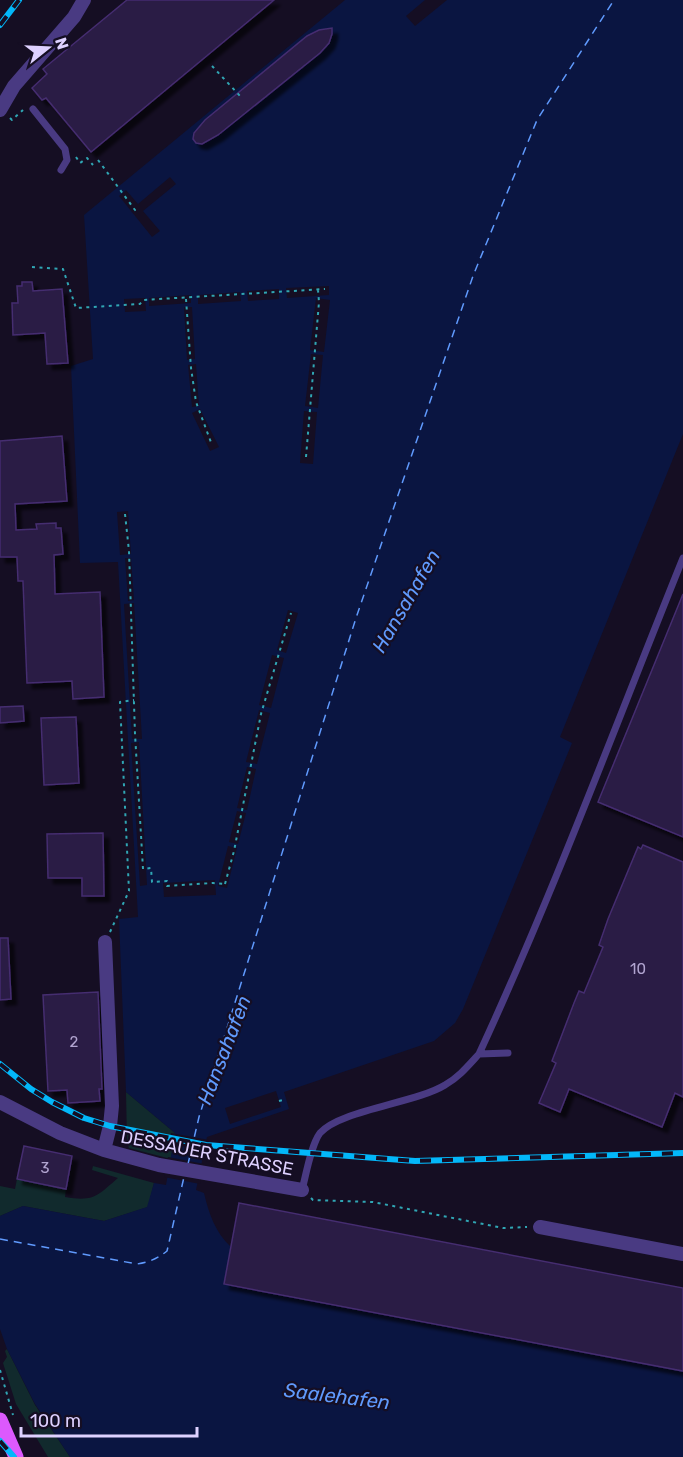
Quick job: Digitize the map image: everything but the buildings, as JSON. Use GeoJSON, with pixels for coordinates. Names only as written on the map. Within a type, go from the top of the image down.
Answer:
{"type":"FeatureCollection","features":[{"type":"Feature","properties":{"kind":"main road"},"geometry":{"type":"LineString","coordinates":[[7,1419],[16,1457]]}},
{"type":"Feature","properties":{"kind":"street"},"geometry":{"type":"LineString","coordinates":[[3,113],[14,86],[74,17],[84,0]]}},
{"type":"Feature","properties":{"kind":"street","name":"DESSAUER STRASSE"},"geometry":{"type":"LineString","coordinates":[[104,1150],[112,1106],[105,942]]}},
{"type":"Feature","properties":{"kind":"street","name":"DESSAUER STRASSE"},"geometry":{"type":"LineString","coordinates":[[0,1102],[60,1133],[104,1150],[159,1165],[302,1191]]}},
{"type":"Feature","properties":{"kind":"street"},"geometry":{"type":"LineString","coordinates":[[540,1227],[683,1254]]}},
{"type":"Feature","properties":{"kind":"lane"},"geometry":{"type":"LineString","coordinates":[[30,107],[65,149],[66,160],[61,170]]}},
{"type":"Feature","properties":{"kind":"lane"},"geometry":{"type":"LineString","coordinates":[[302,1191],[315,1143],[321,1133],[343,1119],[444,1087],[462,1073],[479,1054],[510,987],[683,558]]}},
{"type":"Feature","properties":{"kind":"lane"},"geometry":{"type":"LineString","coordinates":[[479,1054],[508,1053]]}},
{"type":"Feature","properties":{"kind":"path"},"geometry":{"type":"LineString","coordinates":[[212,66],[241,97]]}},
{"type":"Feature","properties":{"kind":"path"},"geometry":{"type":"LineString","coordinates":[[3,113],[12,120],[30,107]]}},
{"type":"Feature","properties":{"kind":"path"},"geometry":{"type":"LineString","coordinates":[[76,158],[80,163],[87,158],[93,165]]}},
{"type":"Feature","properties":{"kind":"path"},"geometry":{"type":"LineString","coordinates":[[98,160],[134,211]]}},
{"type":"Feature","properties":{"kind":"path"},"geometry":{"type":"LineString","coordinates":[[32,267],[63,269],[76,308],[140,304],[143,300],[325,289]]}},
{"type":"Feature","properties":{"kind":"path"},"geometry":{"type":"LineString","coordinates":[[306,457],[319,302],[317,289]]}},
{"type":"Feature","properties":{"kind":"path"},"geometry":{"type":"LineString","coordinates":[[186,298],[196,402],[212,445]]}},
{"type":"Feature","properties":{"kind":"path"},"geometry":{"type":"LineString","coordinates":[[125,514],[129,551],[135,734],[143,869],[151,868],[152,882],[167,881],[167,886],[224,883],[234,851],[261,714],[291,613]]}},
{"type":"Feature","properties":{"kind":"path"},"geometry":{"type":"LineString","coordinates":[[105,942],[129,891],[120,702],[134,700]]}},
{"type":"Feature","properties":{"kind":"path"},"geometry":{"type":"LineString","coordinates":[[279,1101],[286,1099]]}},
{"type":"Feature","properties":{"kind":"path"},"geometry":{"type":"LineString","coordinates":[[302,1191],[313,1200],[373,1202],[503,1228],[540,1227]]}},
{"type":"Feature","properties":{"kind":"path"},"geometry":{"type":"LineString","coordinates":[[0,1370],[7,1419]]}},
{"type":"Feature","properties":{"kind":"green space"},"geometry":{"type":"Polygon","coordinates":[[[126,1092],[175,1133],[171,1159],[129,1148],[126,1092]]]}},
{"type":"Feature","properties":{"kind":"green space"},"geometry":{"type":"Polygon","coordinates":[[[93,1166],[154,1183],[148,1207],[104,1221],[23,1206],[0,1216],[0,1186],[15,1189],[17,1179],[66,1189],[65,1197],[83,1199],[100,1193],[118,1178],[92,1170],[93,1166]]]}},
{"type":"Feature","properties":{"kind":"green space"},"geometry":{"type":"Polygon","coordinates":[[[7,1349],[35,1405],[70,1457],[48,1457],[16,1404],[3,1363],[7,1357],[5,1351],[7,1349]]]}},
{"type":"Feature","properties":{"kind":"water"},"geometry":{"type":"Polygon","coordinates":[[[345,0],[683,0],[683,434],[560,737],[572,743],[463,1009],[455,1023],[434,1041],[284,1092],[289,1109],[207,1137],[196,1190],[204,1193],[213,1222],[231,1247],[224,1284],[515,1340],[517,1330],[683,1371],[683,1457],[70,1457],[35,1404],[7,1349],[0,1329],[0,1216],[23,1206],[104,1221],[147,1207],[154,1183],[166,1185],[175,1133],[126,1092],[119,919],[138,917],[118,562],[80,563],[71,366],[93,359],[84,215],[345,0]]]}},
{"type":"Feature","properties":{"kind":"pier"},"geometry":{"type":"Polygon","coordinates":[[[425,0],[447,0],[415,26],[406,16],[425,0]]]}},
{"type":"Feature","properties":{"kind":"pier"},"geometry":{"type":"Polygon","coordinates":[[[170,177],[176,184],[143,211],[160,231],[152,237],[119,196],[126,190],[138,204],[170,177]]]}},
{"type":"Feature","properties":{"kind":"pier"},"geometry":{"type":"Polygon","coordinates":[[[329,286],[329,295],[287,298],[286,288],[329,286]]]}},
{"type":"Feature","properties":{"kind":"pier"},"geometry":{"type":"Polygon","coordinates":[[[279,289],[279,299],[248,301],[247,291],[279,289]]]}},
{"type":"Feature","properties":{"kind":"pier"},"geometry":{"type":"Polygon","coordinates":[[[240,292],[241,301],[198,304],[198,295],[240,292]]]}},
{"type":"Feature","properties":{"kind":"pier"},"geometry":{"type":"Polygon","coordinates":[[[191,295],[191,303],[149,306],[149,298],[191,295]]]}},
{"type":"Feature","properties":{"kind":"pier"},"geometry":{"type":"Polygon","coordinates":[[[145,298],[146,311],[125,312],[124,299],[145,298]]]}},
{"type":"Feature","properties":{"kind":"pier"},"geometry":{"type":"Polygon","coordinates":[[[316,298],[330,300],[324,352],[310,350],[316,298]]]}},
{"type":"Feature","properties":{"kind":"pier"},"geometry":{"type":"Polygon","coordinates":[[[184,307],[192,307],[195,359],[187,360],[184,307]]]}},
{"type":"Feature","properties":{"kind":"pier"},"geometry":{"type":"Polygon","coordinates":[[[311,354],[323,355],[318,408],[305,406],[311,354]]]}},
{"type":"Feature","properties":{"kind":"pier"},"geometry":{"type":"Polygon","coordinates":[[[196,364],[199,406],[192,407],[188,365],[196,364]]]}},
{"type":"Feature","properties":{"kind":"pier"},"geometry":{"type":"Polygon","coordinates":[[[200,409],[219,447],[210,451],[192,413],[200,409]]]}},
{"type":"Feature","properties":{"kind":"pier"},"geometry":{"type":"Polygon","coordinates":[[[304,411],[317,412],[313,464],[300,463],[304,411]]]}},
{"type":"Feature","properties":{"kind":"pier"},"geometry":{"type":"Polygon","coordinates":[[[128,511],[131,554],[120,555],[117,512],[128,511]]]}},
{"type":"Feature","properties":{"kind":"pier"},"geometry":{"type":"Polygon","coordinates":[[[125,558],[131,558],[134,600],[128,601],[125,558]]]}},
{"type":"Feature","properties":{"kind":"pier"},"geometry":{"type":"Polygon","coordinates":[[[134,603],[142,739],[132,739],[124,604],[134,603]]]}},
{"type":"Feature","properties":{"kind":"pier"},"geometry":{"type":"Polygon","coordinates":[[[288,610],[298,613],[286,653],[277,650],[288,610]]]}},
{"type":"Feature","properties":{"kind":"pier"},"geometry":{"type":"Polygon","coordinates":[[[272,655],[284,658],[271,708],[259,705],[272,655]]]}},
{"type":"Feature","properties":{"kind":"pier"},"geometry":{"type":"Polygon","coordinates":[[[259,710],[270,713],[257,764],[246,762],[259,710]]]}},
{"type":"Feature","properties":{"kind":"pier"},"geometry":{"type":"Polygon","coordinates":[[[139,742],[147,885],[140,886],[131,743],[139,742]]]}},
{"type":"Feature","properties":{"kind":"pier"},"geometry":{"type":"Polygon","coordinates":[[[247,767],[256,769],[247,810],[237,808],[247,767]]]}},
{"type":"Feature","properties":{"kind":"pier"},"geometry":{"type":"Polygon","coordinates":[[[237,811],[246,813],[238,844],[229,842],[237,811]]]}},
{"type":"Feature","properties":{"kind":"pier"},"geometry":{"type":"Polygon","coordinates":[[[228,846],[237,848],[227,888],[218,886],[228,846]]]}},
{"type":"Feature","properties":{"kind":"pier"},"geometry":{"type":"Polygon","coordinates":[[[215,880],[216,895],[164,897],[163,883],[215,880]]]}},
{"type":"Feature","properties":{"kind":"pier"},"geometry":{"type":"Polygon","coordinates":[[[276,1091],[281,1107],[230,1124],[225,1108],[276,1091]]]}},
{"type":"Feature","properties":{"kind":"pier"},"geometry":{"type":"Polygon","coordinates":[[[171,1133],[209,1140],[207,1151],[170,1144],[171,1133]]]}},
{"type":"Feature","properties":{"kind":"pier"},"geometry":{"type":"Polygon","coordinates":[[[168,1157],[204,1164],[200,1184],[164,1177],[168,1157]]]}},
{"type":"Feature","properties":{"kind":"ferry route"},"geometry":{"type":"LineString","coordinates":[[188,1164],[199,1117],[356,618],[473,276],[537,120],[614,0]]}},
{"type":"Feature","properties":{"kind":"ferry route"},"geometry":{"type":"LineString","coordinates":[[0,1239],[137,1264],[149,1261],[167,1251],[184,1177]]}},
{"type":"Feature","properties":{"kind":"railway"},"geometry":{"type":"LineString","coordinates":[[0,25],[19,0]]}},
{"type":"Feature","properties":{"kind":"railway"},"geometry":{"type":"LineString","coordinates":[[0,1064],[31,1089],[84,1118],[110,1126],[206,1145],[415,1161],[683,1153]]}},
{"type":"Feature","properties":{"kind":"railway"},"geometry":{"type":"LineString","coordinates":[[0,1441],[14,1457]]}},
{"type":"Feature","properties":{"kind":"water label","name":"Hansahafen"},"geometry":{"type":"Point","coordinates":[406,601]}},
{"type":"Feature","properties":{"kind":"water label","name":"Hansahafen"},"geometry":{"type":"Point","coordinates":[224,1050]}},
{"type":"Feature","properties":{"kind":"water label","name":"Saalehafen"},"geometry":{"type":"Point","coordinates":[337,1396]}}]}
